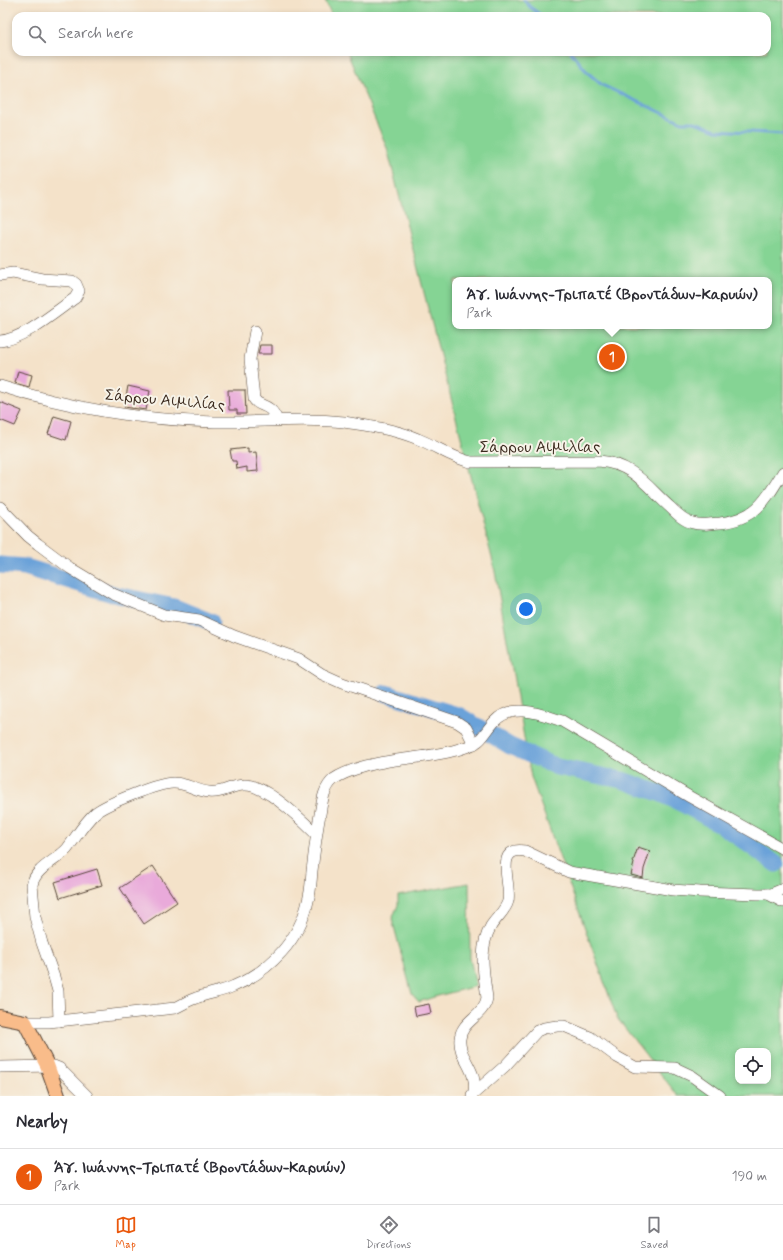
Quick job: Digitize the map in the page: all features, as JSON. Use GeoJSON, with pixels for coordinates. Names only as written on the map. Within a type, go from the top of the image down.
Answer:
{"type":"FeatureCollection","features":[{"type":"Feature","properties":{"kind":"main road"},"geometry":{"type":"LineString","coordinates":[[0,1017],[25,1022],[47,1065],[58,1096]]}},
{"type":"Feature","properties":{"kind":"street"},"geometry":{"type":"LineString","coordinates":[[0,275],[13,273],[42,279],[72,281],[76,284],[79,291],[75,298],[24,333],[14,338],[0,341]]}},
{"type":"Feature","properties":{"kind":"street"},"geometry":{"type":"LineString","coordinates":[[255,331],[250,359],[254,398],[256,402],[271,409],[277,420]]}},
{"type":"Feature","properties":{"kind":"street","name":"Σάρρου Αιμιλίας"},"geometry":{"type":"LineString","coordinates":[[0,386],[66,404],[120,413],[185,421],[228,422],[312,419],[345,422],[391,430],[417,438],[451,455],[470,462],[599,461],[618,464],[636,475],[682,517],[699,525],[731,522],[742,518],[758,508],[768,497],[783,472]]}},
{"type":"Feature","properties":{"kind":"street"},"geometry":{"type":"LineString","coordinates":[[0,507],[28,536],[38,544],[70,568],[113,594],[164,615],[199,620],[234,636],[299,659],[322,674],[342,683],[457,722],[466,728],[478,742]]}},
{"type":"Feature","properties":{"kind":"street"},"geometry":{"type":"LineString","coordinates":[[25,1022],[49,1022],[175,1008],[191,1000],[234,986],[257,974],[284,951],[303,919],[309,899],[316,834],[325,790],[328,784],[340,775],[378,763],[442,753],[478,742],[495,721],[501,717],[516,712],[526,711],[562,721],[690,797],[783,849]]}},
{"type":"Feature","properties":{"kind":"street"},"geometry":{"type":"LineString","coordinates":[[59,1021],[58,991],[35,917],[32,885],[34,877],[38,872],[63,852],[86,822],[102,808],[164,784],[176,783],[201,791],[214,793],[246,785],[258,789],[279,801],[290,809],[316,834]]}},
{"type":"Feature","properties":{"kind":"street"},"geometry":{"type":"LineString","coordinates":[[472,1094],[475,1080],[461,1050],[460,1039],[464,1028],[484,1008],[486,1003],[487,998],[483,963],[483,947],[488,932],[507,903],[508,890],[506,863],[510,854],[520,850],[525,851],[568,872],[673,890],[700,892],[776,892],[783,902]]}},
{"type":"Feature","properties":{"kind":"street"},"geometry":{"type":"LineString","coordinates":[[472,1094],[505,1066],[537,1030],[564,1026],[590,1037],[617,1057],[635,1067],[675,1068],[692,1076],[720,1096]]}},
{"type":"Feature","properties":{"kind":"street"},"geometry":{"type":"LineString","coordinates":[[0,1067],[47,1065],[59,1068],[87,1096]]}},
{"type":"Feature","properties":{"kind":"green space"},"geometry":{"type":"Polygon","coordinates":[[[325,0],[783,0],[783,1096],[678,1096],[617,1018],[531,777],[494,566],[387,148],[349,56],[771,56],[771,12],[330,12],[325,0]]]}},
{"type":"Feature","properties":{"kind":"green space"},"geometry":{"type":"Polygon","coordinates":[[[469,883],[470,958],[476,986],[419,1002],[412,994],[392,919],[398,905],[398,896],[469,883]]]}},
{"type":"Feature","properties":{"kind":"building"},"geometry":{"type":"Polygon","coordinates":[[[260,345],[272,345],[272,354],[258,354],[260,345]]]}},
{"type":"Feature","properties":{"kind":"building"},"geometry":{"type":"Polygon","coordinates":[[[18,371],[32,375],[29,387],[15,383],[18,371]]]}},
{"type":"Feature","properties":{"kind":"building"},"geometry":{"type":"Polygon","coordinates":[[[128,386],[150,391],[146,410],[124,407],[128,386]]]}},
{"type":"Feature","properties":{"kind":"building"},"geometry":{"type":"Polygon","coordinates":[[[228,390],[245,390],[246,414],[237,414],[237,410],[229,410],[228,390]]]}},
{"type":"Feature","properties":{"kind":"building"},"geometry":{"type":"Polygon","coordinates":[[[0,402],[22,411],[15,426],[0,420],[0,402]]]}},
{"type":"Feature","properties":{"kind":"building"},"geometry":{"type":"Polygon","coordinates":[[[54,416],[71,421],[66,440],[48,434],[54,416]]]}},
{"type":"Feature","properties":{"kind":"building"},"geometry":{"type":"Polygon","coordinates":[[[248,448],[248,453],[256,452],[258,471],[247,472],[247,467],[237,469],[236,461],[232,461],[230,450],[248,448]]]}},
{"type":"Feature","properties":{"kind":"building"},"geometry":{"type":"Polygon","coordinates":[[[638,847],[650,851],[644,869],[643,878],[631,875],[633,862],[638,847]]]}},
{"type":"Feature","properties":{"kind":"building"},"geometry":{"type":"Polygon","coordinates":[[[153,866],[177,902],[144,924],[120,888],[153,866]]]}},
{"type":"Feature","properties":{"kind":"building"},"geometry":{"type":"Polygon","coordinates":[[[97,869],[102,885],[60,898],[55,882],[97,869]]]}},
{"type":"Feature","properties":{"kind":"building"},"geometry":{"type":"Polygon","coordinates":[[[429,1004],[431,1013],[416,1016],[414,1007],[429,1004]]]}},
{"type":"Feature","properties":{"kind":"waterway"},"geometry":{"type":"LineString","coordinates":[[524,0],[537,12]]}},
{"type":"Feature","properties":{"kind":"waterway"},"geometry":{"type":"LineString","coordinates":[[574,56],[587,72],[602,85],[682,122],[695,122],[716,130],[783,134]]}},
{"type":"Feature","properties":{"kind":"waterway"},"geometry":{"type":"LineString","coordinates":[[0,565],[25,567],[113,594],[174,607],[211,622]]}},
{"type":"Feature","properties":{"kind":"waterway"},"geometry":{"type":"LineString","coordinates":[[385,693],[460,716],[510,746],[557,767],[622,780],[662,794],[723,826],[776,864]]}},
{"type":"Feature","properties":{"kind":"place","name":"Άγ. Ιωάννης-Τριπατέ (Βροντάδων-Καρυών)"},"geometry":{"type":"Point","coordinates":[612,357]}}]}
